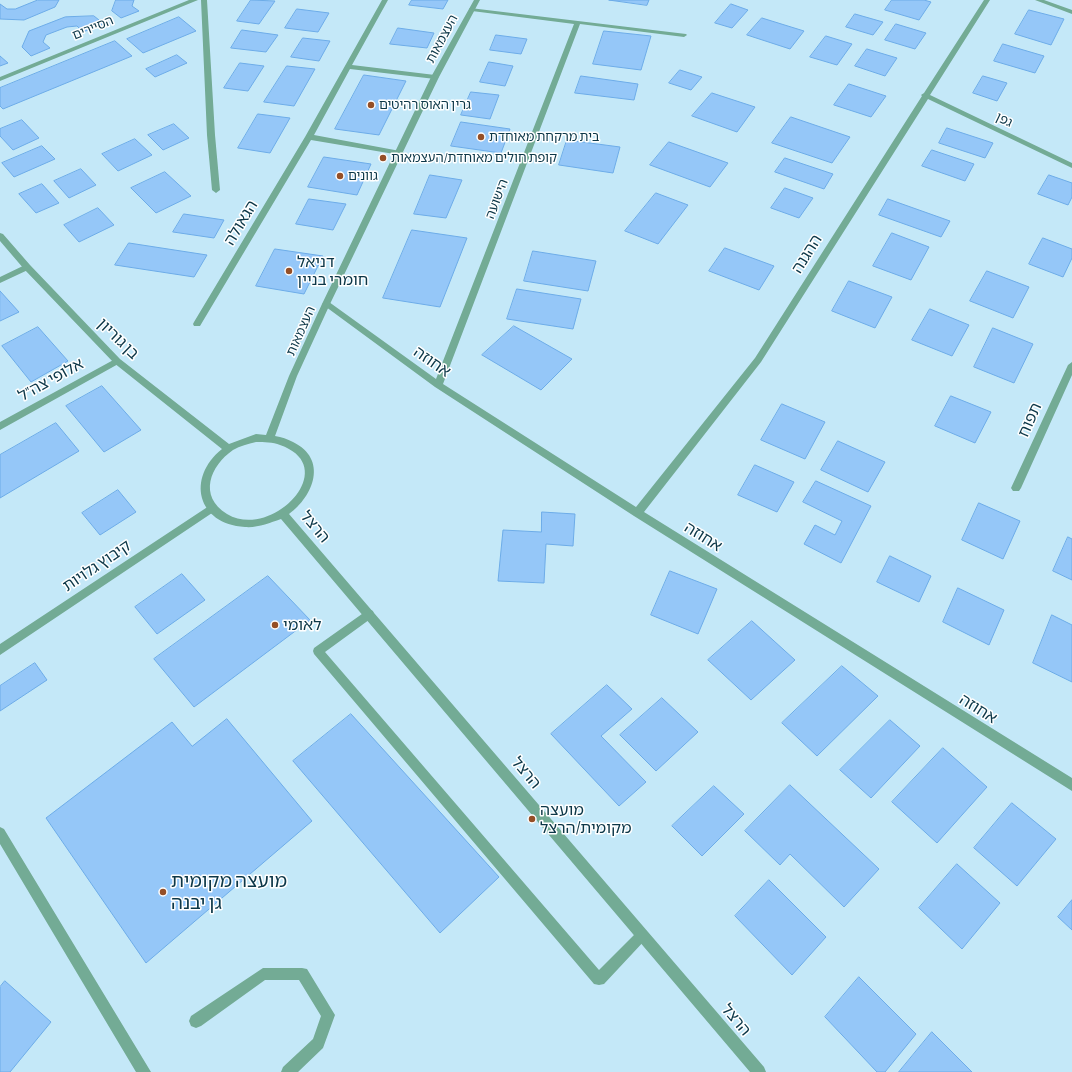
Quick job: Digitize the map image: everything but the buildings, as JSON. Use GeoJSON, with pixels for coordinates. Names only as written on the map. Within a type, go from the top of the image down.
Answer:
{"type":"FeatureCollection","features":[{"type":"Feature","properties":{"kind":"street","name":"הסיירים"},"geometry":{"type":"LineString","coordinates":[[0,79],[195,0]]}},
{"type":"Feature","properties":{"kind":"street"},"geometry":{"type":"LineString","coordinates":[[204,0],[211,135],[216,190]]}},
{"type":"Feature","properties":{"kind":"street","name":"הגאולה"},"geometry":{"type":"LineString","coordinates":[[197,324],[310,137],[385,0]]}},
{"type":"Feature","properties":{"kind":"street","name":"העצמאות"},"geometry":{"type":"LineString","coordinates":[[270,438],[293,376],[326,304],[436,77],[476,0]]}},
{"type":"Feature","properties":{"kind":"street","name":"ההגנה"},"geometry":{"type":"LineString","coordinates":[[637,513],[758,360],[925,95],[987,0]]}},
{"type":"Feature","properties":{"kind":"street"},"geometry":{"type":"LineString","coordinates":[[1038,0],[1072,12]]}},
{"type":"Feature","properties":{"kind":"street"},"geometry":{"type":"LineString","coordinates":[[472,9],[684,34]]}},
{"type":"Feature","properties":{"kind":"street","name":"הישועה"},"geometry":{"type":"LineString","coordinates":[[438,386],[578,22]]}},
{"type":"Feature","properties":{"kind":"street"},"geometry":{"type":"LineString","coordinates":[[348,67],[436,77]]}},
{"type":"Feature","properties":{"kind":"street","name":"גפן"},"geometry":{"type":"LineString","coordinates":[[925,95],[1072,166]]}},
{"type":"Feature","properties":{"kind":"street"},"geometry":{"type":"LineString","coordinates":[[310,137],[400,153]]}},
{"type":"Feature","properties":{"kind":"street","name":"בן גוריון"},"geometry":{"type":"LineString","coordinates":[[0,236],[27,267],[117,361],[228,449]]}},
{"type":"Feature","properties":{"kind":"street"},"geometry":{"type":"LineString","coordinates":[[0,280],[27,267]]}},
{"type":"Feature","properties":{"kind":"street","name":"אחוזה"},"geometry":{"type":"LineString","coordinates":[[326,304],[438,386],[637,513],[1072,785]]}},
{"type":"Feature","properties":{"kind":"street","name":"אלופי צה\"ל"},"geometry":{"type":"LineString","coordinates":[[0,426],[117,361]]}},
{"type":"Feature","properties":{"kind":"street","name":"תפוח"},"geometry":{"type":"LineString","coordinates":[[1016,488],[1072,365]]}},
{"type":"Feature","properties":{"kind":"street"},"geometry":{"type":"LineString","coordinates":[[270,438],[286,442],[299,450],[308,461],[310,475],[307,489],[298,503],[284,514],[268,520],[252,523],[236,522],[222,517],[212,508],[206,499],[204,488],[205,477],[214,462],[228,449],[249,440],[270,438]]}},
{"type":"Feature","properties":{"kind":"street","name":"קיבוץ גלויות"},"geometry":{"type":"LineString","coordinates":[[0,650],[212,508]]}},
{"type":"Feature","properties":{"kind":"street","name":"הרצל"},"geometry":{"type":"LineString","coordinates":[[284,514],[759,1072]]}},
{"type":"Feature","properties":{"kind":"street"},"geometry":{"type":"LineString","coordinates":[[369,614],[318,651],[599,979],[642,935]]}},
{"type":"Feature","properties":{"kind":"street"},"geometry":{"type":"LineString","coordinates":[[0,834],[144,1072]]}},
{"type":"Feature","properties":{"kind":"street"},"geometry":{"type":"LineString","coordinates":[[196,1021],[264,974],[302,974],[328,1015],[318,1043],[288,1072]]}},
{"type":"Feature","properties":{"kind":"place","name":"גרין האוס רהיטים"},"geometry":{"type":"Point","coordinates":[371,105]}},
{"type":"Feature","properties":{"kind":"place","name":"בית מרקחת מאוחדת"},"geometry":{"type":"Point","coordinates":[481,137]}},
{"type":"Feature","properties":{"kind":"place","name":"קופת חולים מאוחדת/העצמאות"},"geometry":{"type":"Point","coordinates":[383,158]}},
{"type":"Feature","properties":{"kind":"place","name":"גוונים"},"geometry":{"type":"Point","coordinates":[340,176]}},
{"type":"Feature","properties":{"kind":"place","name":"דניאל חומרי בניין"},"geometry":{"type":"Point","coordinates":[289,271]}},
{"type":"Feature","properties":{"kind":"place","name":"לאומי"},"geometry":{"type":"Point","coordinates":[275,625]}},
{"type":"Feature","properties":{"kind":"place","name":"מועצה מקומית/הרצל"},"geometry":{"type":"Point","coordinates":[532,819]}},
{"type":"Feature","properties":{"kind":"place","name":"מועצה מקומית גן יבנה"},"geometry":{"type":"Point","coordinates":[163,892]}}]}
